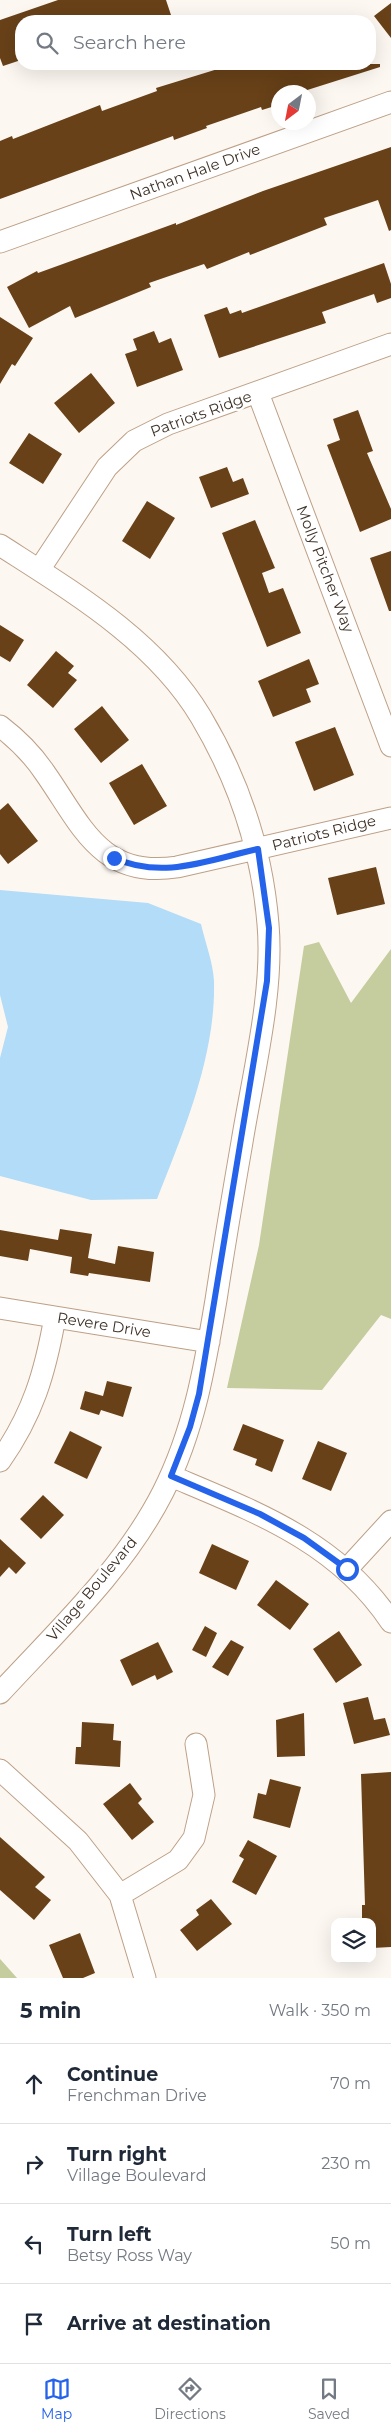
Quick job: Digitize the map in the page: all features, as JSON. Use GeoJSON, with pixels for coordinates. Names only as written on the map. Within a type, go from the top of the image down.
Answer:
{"type":"FeatureCollection","features":[{"type":"Feature","properties":{"kind":"street","name":"Nathan Hale Drive"},"geometry":{"type":"LineString","coordinates":[[0,242],[391,102]]}},
{"type":"Feature","properties":{"kind":"street","name":"Patriots Ridge"},"geometry":{"type":"LineString","coordinates":[[38,570],[100,476],[128,445],[168,424],[391,344]]}},
{"type":"Feature","properties":{"kind":"street","name":"Molly Pitcher Way"},"geometry":{"type":"LineString","coordinates":[[258,393],[391,746]]}},
{"type":"Feature","properties":{"kind":"street","name":"Village Boulevard"},"geometry":{"type":"LineString","coordinates":[[0,545],[112,620],[166,670],[199,713],[226,762],[248,816],[258,849],[269,928],[268,974],[209,1342],[196,1410],[171,1476],[128,1550],[0,1693]]}},
{"type":"Feature","properties":{"kind":"street","name":"Patriots Ridge"},"geometry":{"type":"LineString","coordinates":[[0,726],[26,751],[44,772],[84,833],[95,844],[114,858],[146,868],[166,869],[391,818]]}},
{"type":"Feature","properties":{"kind":"street","name":"Revere Drive"},"geometry":{"type":"LineString","coordinates":[[0,1308],[209,1342]]}},
{"type":"Feature","properties":{"kind":"street"},"geometry":{"type":"LineString","coordinates":[[0,1461],[24,1423],[36,1397],[46,1365],[55,1317]]}},
{"type":"Feature","properties":{"kind":"street"},"geometry":{"type":"LineString","coordinates":[[171,1476],[260,1514],[304,1538],[347,1569],[380,1606],[391,1622]]}},
{"type":"Feature","properties":{"kind":"street"},"geometry":{"type":"LineString","coordinates":[[347,1569],[391,1521]]}},
{"type":"Feature","properties":{"kind":"street"},"geometry":{"type":"LineString","coordinates":[[120,1895],[178,1860],[194,1838],[204,1795],[196,1744]]}},
{"type":"Feature","properties":{"kind":"street"},"geometry":{"type":"LineString","coordinates":[[0,1770],[78,1841],[120,1895],[145,1978]]}},
{"type":"Feature","properties":{"kind":"green space"},"geometry":{"type":"Polygon","coordinates":[[[319,942],[351,1003],[391,949],[391,1319],[381,1315],[322,1390],[227,1388],[259,1245],[304,946],[319,942]]]}},
{"type":"Feature","properties":{"kind":"green space"},"geometry":{"type":"Polygon","coordinates":[[[1,1960],[17,1978],[0,1978],[1,1960]]]}},
{"type":"Feature","properties":{"kind":"water"},"geometry":{"type":"Polygon","coordinates":[[[0,890],[148,903],[201,924],[211,959],[214,981],[210,1037],[204,1065],[187,1120],[157,1199],[91,1200],[0,1176],[0,1058],[8,1027],[0,995],[0,890]]]}},
{"type":"Feature","properties":{"kind":"building"},"geometry":{"type":"Polygon","coordinates":[[[58,0],[166,0],[171,15],[15,15],[15,62],[3,66],[0,58],[0,20],[58,0]]]}},
{"type":"Feature","properties":{"kind":"building"},"geometry":{"type":"Polygon","coordinates":[[[391,3],[391,38],[376,19],[375,15],[391,3]]]}},
{"type":"Feature","properties":{"kind":"building"},"geometry":{"type":"Polygon","coordinates":[[[214,70],[371,70],[316,87],[316,85],[271,85],[271,107],[262,110],[261,107],[206,126],[207,128],[174,140],[173,136],[0,199],[0,141],[12,136],[13,139],[100,105],[102,111],[157,91],[156,88],[214,70]]]}},
{"type":"Feature","properties":{"kind":"building"},"geometry":{"type":"Polygon","coordinates":[[[391,147],[391,230],[389,231],[378,200],[324,218],[327,225],[250,255],[249,252],[207,269],[204,264],[149,283],[151,287],[75,318],[70,306],[29,328],[7,287],[37,271],[38,273],[176,223],[176,225],[263,191],[391,147]]]}},
{"type":"Feature","properties":{"kind":"building"},"geometry":{"type":"Polygon","coordinates":[[[384,263],[391,284],[391,298],[377,303],[374,294],[322,312],[326,323],[219,358],[204,315],[227,307],[230,314],[241,310],[242,313],[384,263]]]}},
{"type":"Feature","properties":{"kind":"building"},"geometry":{"type":"Polygon","coordinates":[[[0,317],[33,338],[15,366],[12,364],[0,384],[0,317]]]}},
{"type":"Feature","properties":{"kind":"building"},"geometry":{"type":"Polygon","coordinates":[[[154,331],[159,343],[171,338],[183,370],[137,387],[125,354],[137,350],[133,339],[154,331]]]}},
{"type":"Feature","properties":{"kind":"building"},"geometry":{"type":"Polygon","coordinates":[[[91,373],[115,403],[79,433],[54,403],[91,373]]]}},
{"type":"Feature","properties":{"kind":"building"},"geometry":{"type":"Polygon","coordinates":[[[358,410],[373,451],[367,453],[391,509],[391,519],[360,532],[327,445],[340,440],[333,419],[358,410]]]}},
{"type":"Feature","properties":{"kind":"building"},"geometry":{"type":"Polygon","coordinates":[[[29,433],[62,454],[43,484],[9,463],[29,433]]]}},
{"type":"Feature","properties":{"kind":"building"},"geometry":{"type":"Polygon","coordinates":[[[227,467],[233,482],[243,478],[249,494],[211,508],[199,477],[227,467]]]}},
{"type":"Feature","properties":{"kind":"building"},"geometry":{"type":"Polygon","coordinates":[[[147,501],[175,518],[150,559],[122,541],[147,501]]]}},
{"type":"Feature","properties":{"kind":"building"},"geometry":{"type":"Polygon","coordinates":[[[255,520],[275,568],[262,573],[269,593],[283,588],[301,633],[267,647],[222,533],[255,520]]]}},
{"type":"Feature","properties":{"kind":"building"},"geometry":{"type":"Polygon","coordinates":[[[391,551],[391,611],[389,611],[370,558],[391,551]]]}},
{"type":"Feature","properties":{"kind":"building"},"geometry":{"type":"Polygon","coordinates":[[[0,625],[24,640],[10,662],[0,656],[0,625]]]}},
{"type":"Feature","properties":{"kind":"building"},"geometry":{"type":"Polygon","coordinates":[[[56,651],[74,666],[68,673],[77,680],[53,708],[27,685],[56,651]]]}},
{"type":"Feature","properties":{"kind":"building"},"geometry":{"type":"Polygon","coordinates":[[[309,659],[319,684],[306,689],[311,702],[273,717],[258,681],[309,659]]]}},
{"type":"Feature","properties":{"kind":"building"},"geometry":{"type":"Polygon","coordinates":[[[102,706],[129,740],[101,763],[74,729],[102,706]]]}},
{"type":"Feature","properties":{"kind":"building"},"geometry":{"type":"Polygon","coordinates":[[[335,727],[354,775],[314,791],[295,742],[335,727]]]}},
{"type":"Feature","properties":{"kind":"building"},"geometry":{"type":"Polygon","coordinates":[[[142,764],[167,806],[134,825],[109,783],[142,764]]]}},
{"type":"Feature","properties":{"kind":"building"},"geometry":{"type":"Polygon","coordinates":[[[8,803],[38,841],[8,864],[0,854],[0,810],[8,803]]]}},
{"type":"Feature","properties":{"kind":"building"},"geometry":{"type":"Polygon","coordinates":[[[376,867],[385,904],[337,915],[328,878],[376,867]]]}},
{"type":"Feature","properties":{"kind":"building"},"geometry":{"type":"Polygon","coordinates":[[[60,1229],[92,1234],[88,1258],[115,1264],[118,1246],[154,1252],[150,1282],[89,1273],[88,1276],[70,1273],[72,1257],[30,1249],[28,1261],[0,1256],[0,1230],[58,1240],[60,1229]]]}},
{"type":"Feature","properties":{"kind":"building"},"geometry":{"type":"Polygon","coordinates":[[[107,1381],[132,1387],[123,1417],[101,1410],[99,1415],[80,1409],[85,1391],[103,1396],[107,1381]]]}},
{"type":"Feature","properties":{"kind":"building"},"geometry":{"type":"Polygon","coordinates":[[[243,1424],[284,1440],[272,1472],[255,1465],[257,1459],[233,1450],[243,1424]]]}},
{"type":"Feature","properties":{"kind":"building"},"geometry":{"type":"Polygon","coordinates":[[[70,1431],[102,1447],[87,1479],[54,1463],[70,1431]]]}},
{"type":"Feature","properties":{"kind":"building"},"geometry":{"type":"Polygon","coordinates":[[[318,1441],[347,1453],[331,1491],[302,1479],[318,1441]]]}},
{"type":"Feature","properties":{"kind":"building"},"geometry":{"type":"Polygon","coordinates":[[[43,1495],[64,1515],[41,1539],[20,1519],[43,1495]]]}},
{"type":"Feature","properties":{"kind":"building"},"geometry":{"type":"Polygon","coordinates":[[[0,1539],[26,1563],[16,1574],[9,1567],[0,1577],[0,1539]]]}},
{"type":"Feature","properties":{"kind":"building"},"geometry":{"type":"Polygon","coordinates":[[[212,1544],[249,1561],[236,1590],[199,1573],[212,1544]]]}},
{"type":"Feature","properties":{"kind":"building"},"geometry":{"type":"Polygon","coordinates":[[[276,1580],[309,1604],[290,1630],[257,1605],[276,1580]]]}},
{"type":"Feature","properties":{"kind":"building"},"geometry":{"type":"Polygon","coordinates":[[[205,1626],[217,1633],[206,1657],[192,1650],[205,1626]]]}},
{"type":"Feature","properties":{"kind":"building"},"geometry":{"type":"Polygon","coordinates":[[[339,1631],[362,1665],[336,1683],[313,1649],[339,1631]]]}},
{"type":"Feature","properties":{"kind":"building"},"geometry":{"type":"Polygon","coordinates":[[[231,1640],[244,1647],[228,1676],[212,1667],[231,1640]]]}},
{"type":"Feature","properties":{"kind":"building"},"geometry":{"type":"Polygon","coordinates":[[[158,1642],[173,1672],[157,1680],[155,1675],[132,1686],[120,1660],[158,1642]]]}},
{"type":"Feature","properties":{"kind":"building"},"geometry":{"type":"Polygon","coordinates":[[[368,1697],[374,1720],[385,1718],[390,1735],[354,1744],[343,1703],[368,1697]]]}},
{"type":"Feature","properties":{"kind":"building"},"geometry":{"type":"Polygon","coordinates":[[[304,1713],[305,1756],[277,1757],[276,1720],[304,1713]]]}},
{"type":"Feature","properties":{"kind":"building"},"geometry":{"type":"Polygon","coordinates":[[[82,1722],[114,1724],[113,1740],[121,1741],[120,1767],[75,1764],[76,1747],[81,1747],[82,1722]]]}},
{"type":"Feature","properties":{"kind":"building"},"geometry":{"type":"Polygon","coordinates":[[[391,1772],[391,1947],[376,1948],[376,1918],[362,1918],[362,1905],[365,1905],[361,1774],[391,1772]]]}},
{"type":"Feature","properties":{"kind":"building"},"geometry":{"type":"Polygon","coordinates":[[[270,1779],[301,1787],[290,1828],[253,1818],[258,1793],[266,1795],[270,1779]]]}},
{"type":"Feature","properties":{"kind":"building"},"geometry":{"type":"Polygon","coordinates":[[[130,1783],[142,1799],[138,1803],[154,1822],[132,1840],[103,1804],[130,1783]]]}},
{"type":"Feature","properties":{"kind":"building"},"geometry":{"type":"Polygon","coordinates":[[[0,1837],[45,1877],[35,1887],[51,1900],[34,1920],[0,1890],[0,1837]]]}},
{"type":"Feature","properties":{"kind":"building"},"geometry":{"type":"Polygon","coordinates":[[[248,1840],[277,1856],[256,1895],[232,1882],[244,1859],[239,1856],[248,1840]]]}},
{"type":"Feature","properties":{"kind":"building"},"geometry":{"type":"Polygon","coordinates":[[[211,1899],[232,1924],[197,1951],[180,1930],[199,1915],[196,1910],[211,1899]]]}},
{"type":"Feature","properties":{"kind":"building"},"geometry":{"type":"Polygon","coordinates":[[[80,1933],[95,1973],[83,1978],[63,1978],[49,1945],[80,1933]]]}},
{"type":"Feature","properties":{"kind":"route"},"geometry":{"type":"LineString","coordinates":[[114,858],[146,868],[166,869],[258,849],[269,928],[267,981],[261,1025],[196,1410],[171,1476],[260,1514],[304,1538],[347,1569]]}}]}
